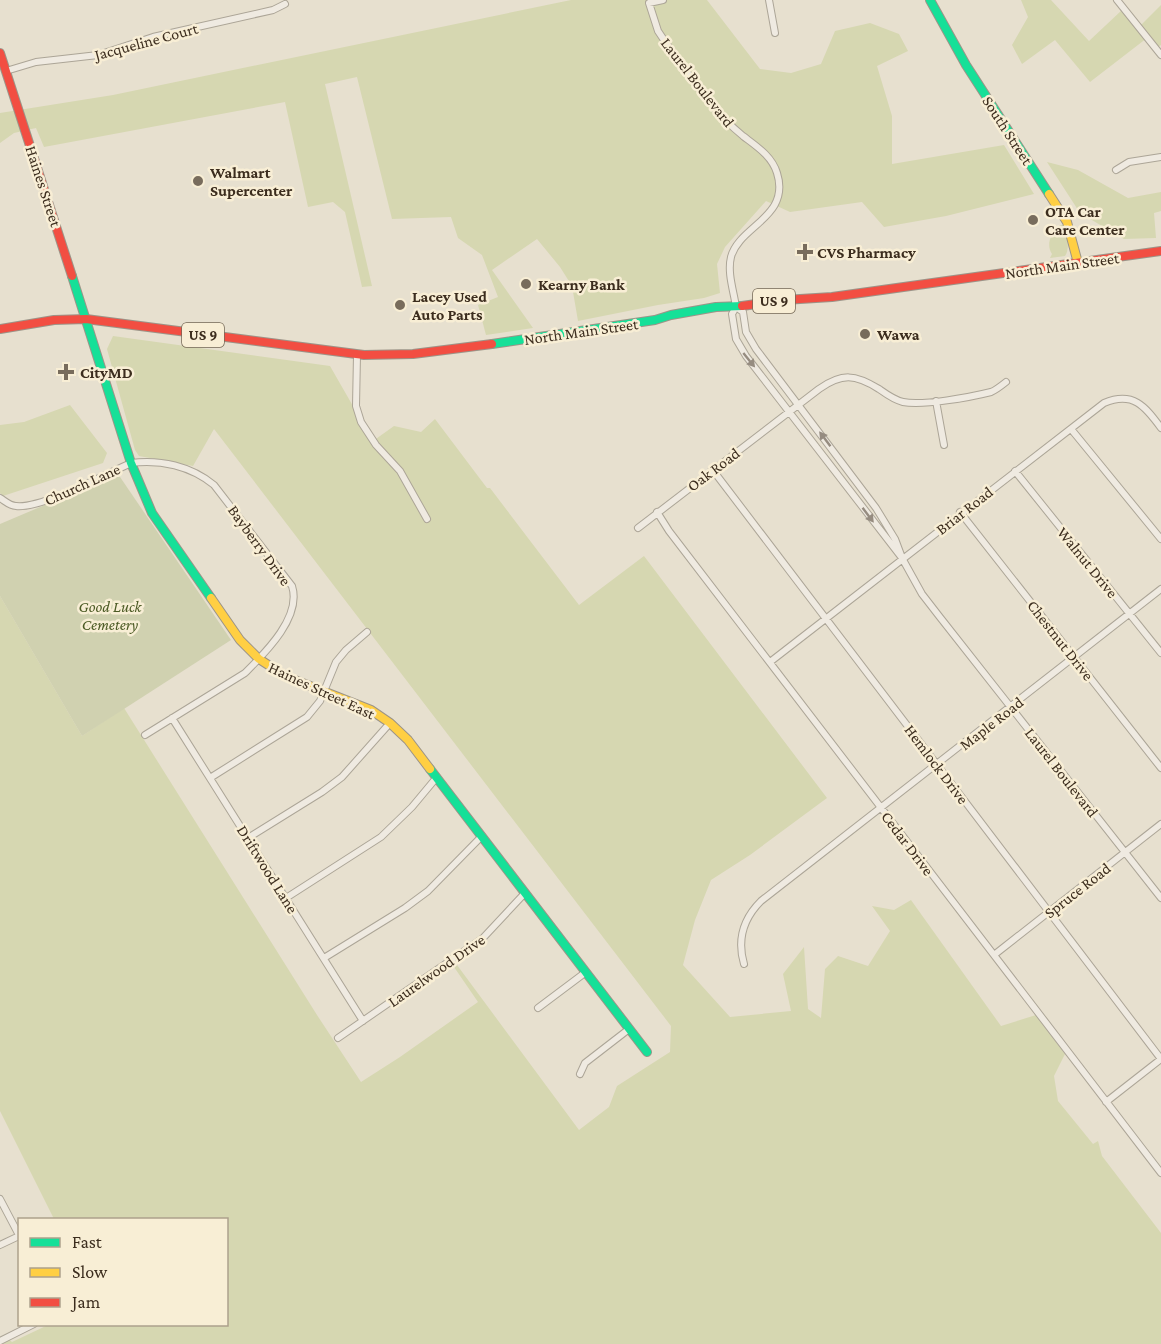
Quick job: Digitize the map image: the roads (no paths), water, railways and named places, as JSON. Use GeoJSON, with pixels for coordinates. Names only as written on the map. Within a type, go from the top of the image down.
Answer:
{"type":"FeatureCollection","features":[{"type":"Feature","properties":{"kind":"main road","name":"South Street"},"geometry":{"type":"LineString","coordinates":[[930,0],[966,64],[1068,222],[1078,263]]}},
{"type":"Feature","properties":{"kind":"main road","name":"Haines Street"},"geometry":{"type":"LineString","coordinates":[[0,53],[86,319]]}},
{"type":"Feature","properties":{"kind":"main road","name":"North Main Street"},"geometry":{"type":"LineString","coordinates":[[0,329],[42,321],[86,319],[357,355],[396,356],[475,348],[538,336],[655,320],[704,309],[832,297],[1161,252]]}},
{"type":"Feature","properties":{"kind":"main road","name":"Haines Street East"},"geometry":{"type":"LineString","coordinates":[[86,319],[131,463],[152,513],[240,640],[259,659],[287,676],[352,701],[390,723],[408,740],[646,1052]]}},
{"type":"Feature","properties":{"kind":"street","name":"Laurel Boulevard"},"geometry":{"type":"LineString","coordinates":[[663,0],[649,3],[658,31],[724,120],[766,155],[777,174],[776,202],[765,218],[737,245],[732,255],[730,271],[736,307],[732,314],[736,339],[746,356],[902,558],[933,609],[1161,898]]}},
{"type":"Feature","properties":{"kind":"street"},"geometry":{"type":"LineString","coordinates":[[769,0],[775,33]]}},
{"type":"Feature","properties":{"kind":"street"},"geometry":{"type":"LineString","coordinates":[[1117,0],[1161,55]]}},
{"type":"Feature","properties":{"kind":"street","name":"Jacqueline Court"},"geometry":{"type":"LineString","coordinates":[[6,71],[36,62],[98,55],[153,36],[273,10],[285,4]]}},
{"type":"Feature","properties":{"kind":"street"},"geometry":{"type":"LineString","coordinates":[[1116,170],[1129,162],[1161,157]]}},
{"type":"Feature","properties":{"kind":"street","name":"Laurel Boulevard"},"geometry":{"type":"LineString","coordinates":[[736,307],[742,312],[749,339],[883,517],[902,558]]}},
{"type":"Feature","properties":{"kind":"street"},"geometry":{"type":"LineString","coordinates":[[357,355],[356,406],[361,422],[376,445],[400,471],[427,519]]}},
{"type":"Feature","properties":{"kind":"street"},"geometry":{"type":"LineString","coordinates":[[764,378],[773,371]]}},
{"type":"Feature","properties":{"kind":"street","name":"Oak Road"},"geometry":{"type":"LineString","coordinates":[[638,528],[712,469],[838,377],[865,381],[903,402],[936,401],[993,392],[1006,382]]}},
{"type":"Feature","properties":{"kind":"street","name":"Briar Road"},"geometry":{"type":"LineString","coordinates":[[770,662],[1104,403],[1113,399],[1126,398],[1140,404],[1161,428]]}},
{"type":"Feature","properties":{"kind":"street"},"geometry":{"type":"LineString","coordinates":[[936,401],[944,446]]}},
{"type":"Feature","properties":{"kind":"street"},"geometry":{"type":"LineString","coordinates":[[1071,429],[1161,539]]}},
{"type":"Feature","properties":{"kind":"street","name":"Bayberry Drive"},"geometry":{"type":"LineString","coordinates":[[131,463],[142,462],[182,467],[204,477],[223,495],[292,586],[295,599],[291,612],[273,643],[245,673],[145,735]]}},
{"type":"Feature","properties":{"kind":"street","name":"Church Lane"},"geometry":{"type":"LineString","coordinates":[[0,498],[17,506],[37,504],[131,463]]}},
{"type":"Feature","properties":{"kind":"street","name":"Hemlock Drive"},"geometry":{"type":"LineString","coordinates":[[712,469],[1161,1059]]}},
{"type":"Feature","properties":{"kind":"street","name":"Walnut Drive"},"geometry":{"type":"LineString","coordinates":[[1015,471],[1161,653]]}},
{"type":"Feature","properties":{"kind":"street","name":"Cedar Drive"},"geometry":{"type":"LineString","coordinates":[[657,512],[669,531],[1161,1173]]}},
{"type":"Feature","properties":{"kind":"street","name":"Chestnut Drive"},"geometry":{"type":"LineString","coordinates":[[960,513],[1161,768]]}},
{"type":"Feature","properties":{"kind":"street","name":"Maple Road"},"geometry":{"type":"LineString","coordinates":[[744,964],[740,948],[746,922],[752,909],[760,901],[1161,589]]}},
{"type":"Feature","properties":{"kind":"street"},"geometry":{"type":"LineString","coordinates":[[210,778],[307,717],[314,710],[336,662],[367,632]]}},
{"type":"Feature","properties":{"kind":"street","name":"Driftwood Lane"},"geometry":{"type":"LineString","coordinates":[[172,718],[363,1021]]}},
{"type":"Feature","properties":{"kind":"street"},"geometry":{"type":"LineString","coordinates":[[248,838],[342,777],[390,723]]}},
{"type":"Feature","properties":{"kind":"street"},"geometry":{"type":"LineString","coordinates":[[286,898],[381,837],[412,807],[437,777]]}},
{"type":"Feature","properties":{"kind":"street","name":"Spruce Road"},"geometry":{"type":"LineString","coordinates":[[994,955],[1161,824]]}},
{"type":"Feature","properties":{"kind":"street"},"geometry":{"type":"LineString","coordinates":[[324,958],[405,908],[428,891],[482,836]]}},
{"type":"Feature","properties":{"kind":"street","name":"Laurelwood Drive"},"geometry":{"type":"LineString","coordinates":[[338,1038],[483,938],[525,892]]}},
{"type":"Feature","properties":{"kind":"street"},"geometry":{"type":"LineString","coordinates":[[538,1008],[586,972]]}},
{"type":"Feature","properties":{"kind":"street"},"geometry":{"type":"LineString","coordinates":[[580,1074],[585,1063],[629,1029]]}},
{"type":"Feature","properties":{"kind":"street"},"geometry":{"type":"LineString","coordinates":[[1106,1102],[1161,1059]]}},
{"type":"Feature","properties":{"kind":"street"},"geometry":{"type":"LineString","coordinates":[[0,1199],[18,1235]]}},
{"type":"Feature","properties":{"kind":"street"},"geometry":{"type":"LineString","coordinates":[[0,1245],[18,1237]]}},
{"type":"Feature","properties":{"kind":"street"},"geometry":{"type":"LineString","coordinates":[[0,1341],[30,1326]]}},
{"type":"Feature","properties":{"kind":"place","name":"Walmart Supercenter"},"geometry":{"type":"Point","coordinates":[198,181]}},
{"type":"Feature","properties":{"kind":"place","name":"OTA Car Care Center"},"geometry":{"type":"Point","coordinates":[1033,220]}},
{"type":"Feature","properties":{"kind":"place","name":"CVS Pharmacy"},"geometry":{"type":"Point","coordinates":[805,252]}},
{"type":"Feature","properties":{"kind":"place","name":"Kearny Bank"},"geometry":{"type":"Point","coordinates":[526,284]}},
{"type":"Feature","properties":{"kind":"place","name":"Lacey Used Auto Parts"},"geometry":{"type":"Point","coordinates":[400,305]}},
{"type":"Feature","properties":{"kind":"place","name":"Wawa"},"geometry":{"type":"Point","coordinates":[865,334]}},
{"type":"Feature","properties":{"kind":"place","name":"CityMD"},"geometry":{"type":"Point","coordinates":[66,372]}},
{"type":"Feature","properties":{"kind":"park label","name":"Good Luck Cemetery"},"geometry":{"type":"Point","coordinates":[110,615]}}]}
